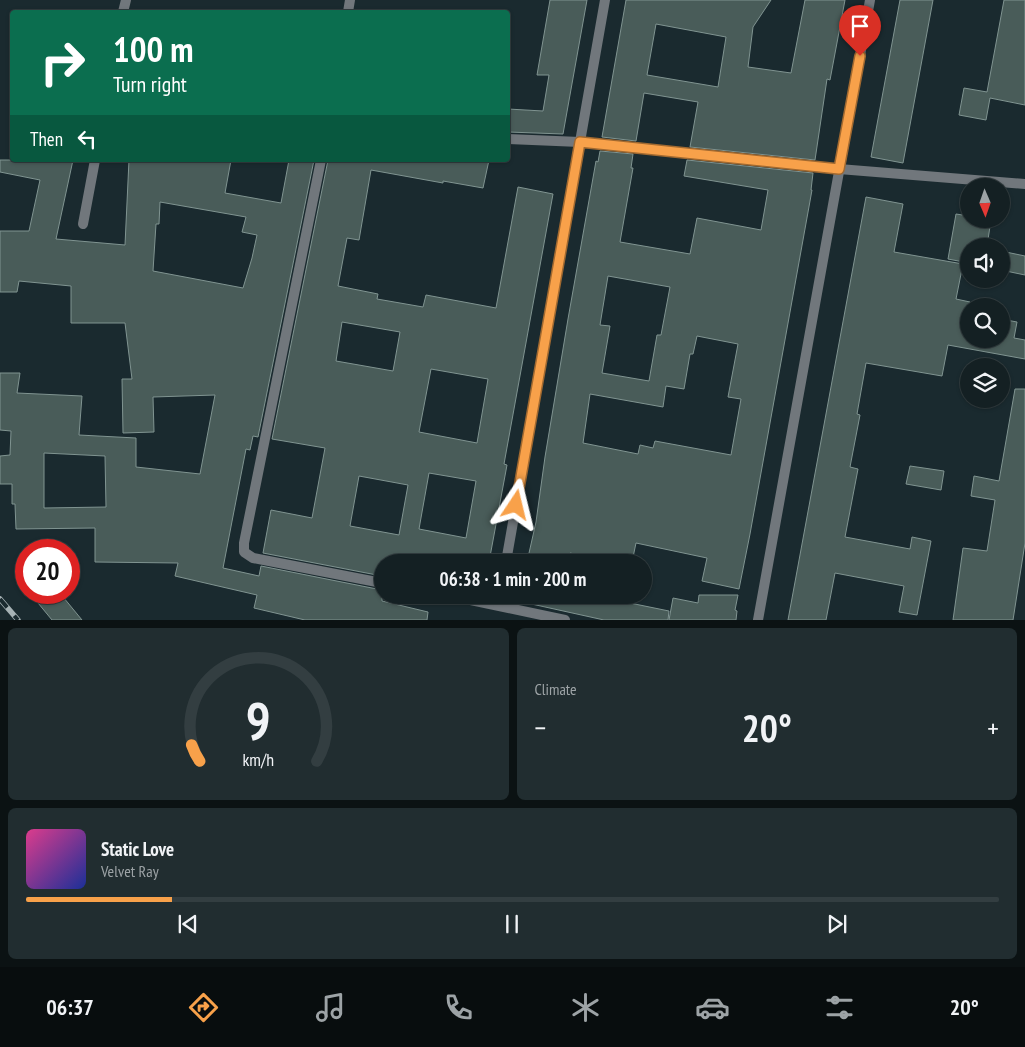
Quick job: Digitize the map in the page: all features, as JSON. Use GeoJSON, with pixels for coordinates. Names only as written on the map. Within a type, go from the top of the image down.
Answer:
{"type":"FeatureCollection","features":[{"type":"Feature","properties":{"kind":"lane"},"geometry":{"type":"LineString","coordinates":[[507,554],[605,0]]}},
{"type":"Feature","properties":{"kind":"lane"},"geometry":{"type":"LineString","coordinates":[[758,620],[870,0]]}},
{"type":"Feature","properties":{"kind":"lane"},"geometry":{"type":"LineString","coordinates":[[510,139],[580,142],[839,169],[1025,184]]}},
{"type":"Feature","properties":{"kind":"lane"},"geometry":{"type":"LineString","coordinates":[[83,224],[95,162]]}},
{"type":"Feature","properties":{"kind":"lane"},"geometry":{"type":"LineString","coordinates":[[321,162],[244,543],[244,552],[253,558],[374,581]]}},
{"type":"Feature","properties":{"kind":"lane"},"geometry":{"type":"LineString","coordinates":[[512,604],[565,620]]}},
{"type":"Feature","properties":{"kind":"building"},"geometry":{"type":"Polygon","coordinates":[[[550,0],[587,0],[563,134],[510,132],[510,109],[543,111],[549,75],[537,75],[550,0]]]}},
{"type":"Feature","properties":{"kind":"building"},"geometry":{"type":"Polygon","coordinates":[[[626,0],[771,0],[753,27],[748,67],[791,73],[805,0],[845,0],[830,80],[827,79],[815,160],[690,147],[698,102],[644,93],[636,141],[602,137],[626,0]],[[656,24],[647,75],[718,87],[726,37],[656,24]]]}},
{"type":"Feature","properties":{"kind":"building"},"geometry":{"type":"Polygon","coordinates":[[[900,0],[933,0],[903,163],[871,157],[900,0]]]}},
{"type":"Feature","properties":{"kind":"building"},"geometry":{"type":"Polygon","coordinates":[[[1004,0],[1025,0],[1025,105],[990,98],[986,120],[959,115],[964,88],[987,92],[1004,0]]]}},
{"type":"Feature","properties":{"kind":"building"},"geometry":{"type":"Polygon","coordinates":[[[600,151],[633,154],[631,168],[633,168],[620,242],[690,254],[697,218],[761,230],[768,190],[684,176],[687,160],[813,173],[812,190],[739,589],[702,581],[707,558],[636,543],[634,554],[529,554],[536,522],[545,457],[596,161],[598,162],[600,151]],[[608,276],[600,325],[610,326],[602,373],[649,381],[657,335],[661,335],[670,287],[608,276]],[[697,336],[693,354],[690,354],[684,389],[666,386],[663,407],[590,394],[583,443],[638,454],[640,445],[653,448],[655,441],[731,455],[741,399],[728,397],[738,344],[697,336]]]}},
{"type":"Feature","properties":{"kind":"building"},"geometry":{"type":"Polygon","coordinates":[[[0,160],[10,160],[10,162],[73,162],[56,239],[125,245],[129,162],[231,162],[225,193],[281,203],[289,162],[314,162],[258,437],[253,436],[250,450],[246,449],[223,568],[259,576],[261,566],[374,588],[374,604],[395,604],[428,612],[427,620],[305,620],[254,608],[257,595],[175,576],[178,563],[95,562],[95,528],[16,529],[15,504],[12,504],[12,484],[0,484],[0,456],[10,455],[11,431],[0,430],[0,373],[20,373],[17,393],[82,396],[79,435],[136,438],[136,467],[200,474],[215,395],[153,397],[154,432],[123,433],[122,379],[132,379],[125,323],[71,323],[71,286],[19,281],[17,292],[0,292],[0,231],[29,231],[40,180],[0,172],[0,160]],[[160,202],[159,224],[156,224],[153,271],[243,288],[257,235],[242,232],[246,217],[160,202]],[[44,453],[44,508],[106,507],[105,456],[44,453]]]}},
{"type":"Feature","properties":{"kind":"building"},"geometry":{"type":"Polygon","coordinates":[[[328,162],[489,162],[483,188],[371,170],[359,240],[347,238],[338,286],[378,294],[377,299],[423,307],[426,295],[496,308],[518,187],[553,194],[504,464],[507,465],[490,554],[374,554],[374,574],[263,553],[271,510],[312,518],[325,448],[272,439],[328,162]],[[342,322],[336,361],[393,371],[400,332],[342,322]],[[431,369],[419,432],[477,443],[488,379],[431,369]],[[429,473],[419,529],[466,538],[476,481],[429,473]],[[359,476],[350,526],[399,535],[408,485],[359,476]]]}},
{"type":"Feature","properties":{"kind":"building"},"geometry":{"type":"Polygon","coordinates":[[[866,197],[903,204],[894,252],[960,263],[960,279],[956,299],[960,300],[960,347],[948,345],[942,376],[866,363],[857,414],[860,415],[850,467],[858,469],[845,537],[910,549],[912,537],[931,541],[917,615],[899,612],[904,586],[835,573],[826,620],[788,620],[866,197]]]}},
{"type":"Feature","properties":{"kind":"building"},"geometry":{"type":"Polygon","coordinates":[[[956,214],[960,215],[960,228],[990,228],[988,238],[960,238],[960,261],[948,259],[956,214]]]}},
{"type":"Feature","properties":{"kind":"building"},"geometry":{"type":"Polygon","coordinates":[[[1010,253],[1025,256],[1025,275],[1010,272],[1010,253]]]}},
{"type":"Feature","properties":{"kind":"building"},"geometry":{"type":"Polygon","coordinates":[[[1010,321],[1017,322],[1014,338],[1025,340],[1025,359],[964,348],[1010,348],[1010,321]]]}},
{"type":"Feature","properties":{"kind":"building"},"geometry":{"type":"Polygon","coordinates":[[[1015,389],[1025,389],[1025,543],[1013,620],[953,620],[963,548],[987,551],[995,500],[971,496],[974,476],[999,481],[1015,389]]]}},
{"type":"Feature","properties":{"kind":"building"},"geometry":{"type":"Polygon","coordinates":[[[910,466],[944,471],[941,490],[906,484],[910,466]]]}},
{"type":"Feature","properties":{"kind":"building"},"geometry":{"type":"Polygon","coordinates":[[[699,595],[738,595],[735,610],[737,611],[736,620],[669,620],[673,598],[698,603],[699,595]]]}},
{"type":"Feature","properties":{"kind":"building"},"geometry":{"type":"Polygon","coordinates":[[[39,604],[69,604],[82,620],[52,620],[39,604]]]}},
{"type":"Feature","properties":{"kind":"building"},"geometry":{"type":"Polygon","coordinates":[[[532,604],[635,604],[669,611],[668,620],[604,620],[532,604]]]}},
{"type":"Feature","properties":{"kind":"railway"},"geometry":{"type":"LineString","coordinates":[[0,599],[18,620]]}},
{"type":"Feature","properties":{"kind":"route"},"geometry":{"type":"LineString","coordinates":[[516,505],[580,142],[839,169],[860,56]]}}]}
